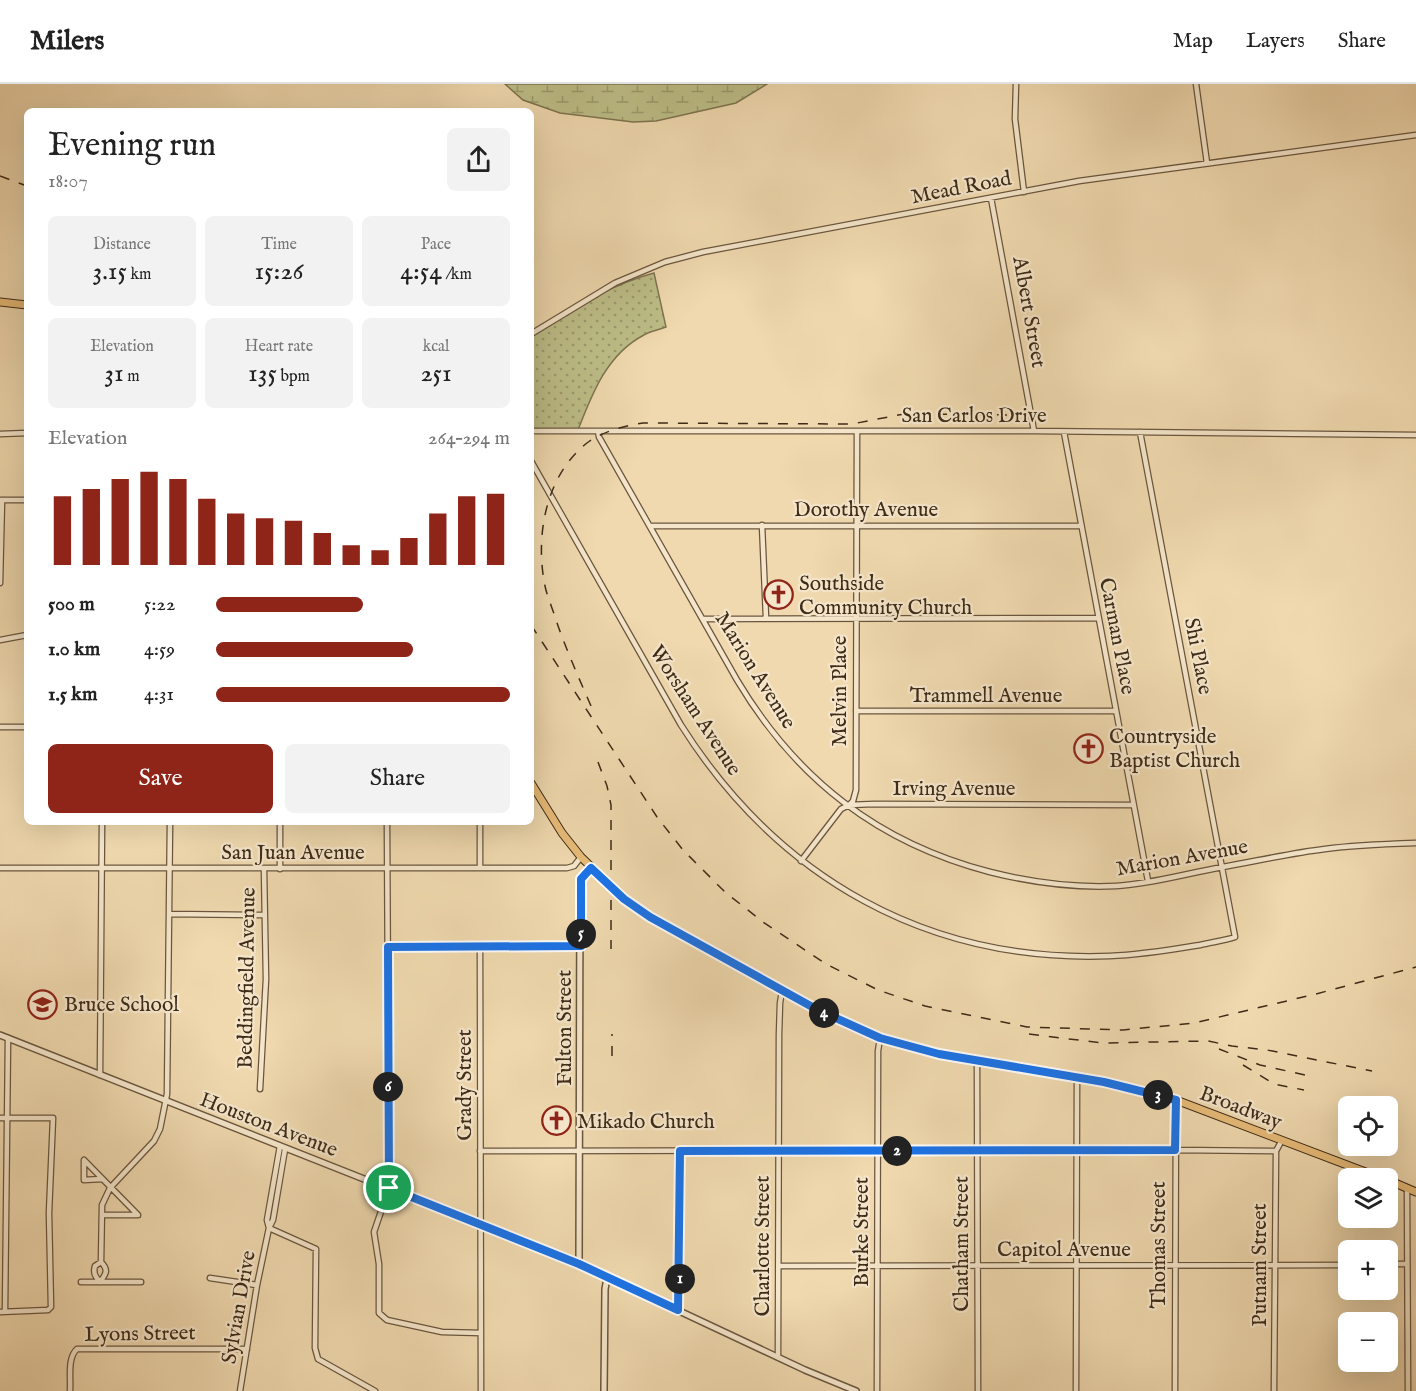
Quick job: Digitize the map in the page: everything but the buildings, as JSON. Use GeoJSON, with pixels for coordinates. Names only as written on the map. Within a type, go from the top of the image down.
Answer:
{"type":"FeatureCollection","features":[{"type":"Feature","properties":{"kind":"main road"},"geometry":{"type":"LineString","coordinates":[[0,302],[24,305]]}},
{"type":"Feature","properties":{"kind":"main road","name":"Broadway"},"geometry":{"type":"LineString","coordinates":[[534,788],[562,833],[581,857],[624,899],[650,917],[842,1022],[880,1038],[939,1054],[1129,1087],[1176,1100],[1355,1168]]}},
{"type":"Feature","properties":{"kind":"main road","name":"Broadway"},"geometry":{"type":"LineString","coordinates":[[1398,1185],[1416,1192]]}},
{"type":"Feature","properties":{"kind":"street"},"geometry":{"type":"LineString","coordinates":[[1016,84],[1015,112],[1024,192]]}},
{"type":"Feature","properties":{"kind":"street"},"geometry":{"type":"LineString","coordinates":[[1196,84],[1208,164]]}},
{"type":"Feature","properties":{"kind":"street","name":"Mead Road"},"geometry":{"type":"LineString","coordinates":[[534,332],[605,288],[665,262],[703,252],[1121,175],[1416,135]]}},
{"type":"Feature","properties":{"kind":"street","name":"Albert Street"},"geometry":{"type":"LineString","coordinates":[[991,198],[1034,431]]}},
{"type":"Feature","properties":{"kind":"street","name":"San Carlos Drive"},"geometry":{"type":"LineString","coordinates":[[534,431],[1034,431],[1416,435]]}},
{"type":"Feature","properties":{"kind":"street","name":"Marion Avenue"},"geometry":{"type":"LineString","coordinates":[[598,431],[598,437],[745,694],[807,771],[869,821],[900,839],[938,856],[990,872],[1027,880],[1116,886],[1327,849],[1416,843]]}},
{"type":"Feature","properties":{"kind":"street","name":"Melvin Place"},"geometry":{"type":"LineString","coordinates":[[849,805],[854,801],[855,795],[856,431]]}},
{"type":"Feature","properties":{"kind":"street","name":"Carman Place"},"geometry":{"type":"LineString","coordinates":[[1064,432],[1148,881]]}},
{"type":"Feature","properties":{"kind":"street","name":"Shi Place"},"geometry":{"type":"LineString","coordinates":[[1140,432],[1232,921]]}},
{"type":"Feature","properties":{"kind":"street"},"geometry":{"type":"LineString","coordinates":[[0,434],[24,434]]}},
{"type":"Feature","properties":{"kind":"street","name":"Worsham Avenue"},"geometry":{"type":"LineString","coordinates":[[534,466],[701,757],[736,800],[780,844],[801,861],[857,897],[890,914],[975,944],[1018,952],[1069,957],[1155,953],[1235,937],[1232,921]]}},
{"type":"Feature","properties":{"kind":"street"},"geometry":{"type":"LineString","coordinates":[[0,583],[1,500],[24,500]]}},
{"type":"Feature","properties":{"kind":"street"},"geometry":{"type":"LineString","coordinates":[[762,525],[766,618]]}},
{"type":"Feature","properties":{"kind":"street","name":"Dorothy Avenue"},"geometry":{"type":"LineString","coordinates":[[650,526],[1081,526]]}},
{"type":"Feature","properties":{"kind":"street"},"geometry":{"type":"LineString","coordinates":[[703,619],[1098,618]]}},
{"type":"Feature","properties":{"kind":"street"},"geometry":{"type":"LineString","coordinates":[[0,640],[24,636]]}},
{"type":"Feature","properties":{"kind":"street","name":"Trammell Avenue"},"geometry":{"type":"LineString","coordinates":[[856,711],[1116,711]]}},
{"type":"Feature","properties":{"kind":"street"},"geometry":{"type":"LineString","coordinates":[[0,727],[24,727]]}},
{"type":"Feature","properties":{"kind":"street"},"geometry":{"type":"LineString","coordinates":[[801,861],[841,809],[849,805]]}},
{"type":"Feature","properties":{"kind":"street","name":"Irving Avenue"},"geometry":{"type":"LineString","coordinates":[[849,805],[1133,805]]}},
{"type":"Feature","properties":{"kind":"street"},"geometry":{"type":"LineString","coordinates":[[100,1075],[102,825]]}},
{"type":"Feature","properties":{"kind":"street"},"geometry":{"type":"LineString","coordinates":[[100,1282],[106,1273],[106,1267],[101,1262],[102,1205],[110,1188],[154,1141],[160,1129],[168,1084],[170,825]]}},
{"type":"Feature","properties":{"kind":"street"},"geometry":{"type":"LineString","coordinates":[[280,825],[280,869]]}},
{"type":"Feature","properties":{"kind":"street"},"geometry":{"type":"LineString","coordinates":[[387,825],[389,1188],[374,1234],[379,1264],[380,1316],[387,1320],[442,1332],[481,1333]]}},
{"type":"Feature","properties":{"kind":"street"},"geometry":{"type":"LineString","coordinates":[[480,825],[480,868]]}},
{"type":"Feature","properties":{"kind":"street","name":"San Juan Avenue"},"geometry":{"type":"LineString","coordinates":[[0,868],[571,867],[581,857]]}},
{"type":"Feature","properties":{"kind":"street","name":"Fulton Street"},"geometry":{"type":"LineString","coordinates":[[579,1264],[581,879],[591,868]]}},
{"type":"Feature","properties":{"kind":"street","name":"Beddingfield Avenue"},"geometry":{"type":"LineString","coordinates":[[260,1089],[265,1002],[264,869]]}},
{"type":"Feature","properties":{"kind":"street"},"geometry":{"type":"LineString","coordinates":[[169,914],[264,915]]}},
{"type":"Feature","properties":{"kind":"street","name":"Grady Street"},"geometry":{"type":"LineString","coordinates":[[480,946],[480,1391]]}},
{"type":"Feature","properties":{"kind":"street"},"geometry":{"type":"LineString","coordinates":[[388,947],[581,946]]}},
{"type":"Feature","properties":{"kind":"street","name":"Charlotte Street"},"geometry":{"type":"LineString","coordinates":[[778,1357],[779,1025],[782,991]]}},
{"type":"Feature","properties":{"kind":"street","name":"Houston Avenue"},"geometry":{"type":"LineString","coordinates":[[0,1035],[579,1264],[856,1391]]}},
{"type":"Feature","properties":{"kind":"street"},"geometry":{"type":"LineString","coordinates":[[3,1118],[53,1118],[49,1213],[50,1309],[2,1312],[3,1118],[8,1038]]}},
{"type":"Feature","properties":{"kind":"street","name":"Burke Street"},"geometry":{"type":"LineString","coordinates":[[877,1391],[878,1051],[880,1038]]}},
{"type":"Feature","properties":{"kind":"street","name":"Chatham Street"},"geometry":{"type":"LineString","coordinates":[[977,1061],[978,1391]]}},
{"type":"Feature","properties":{"kind":"street"},"geometry":{"type":"LineString","coordinates":[[1076,1391],[1077,1077]]}},
{"type":"Feature","properties":{"kind":"street","name":"Thomas Street"},"geometry":{"type":"LineString","coordinates":[[1175,1391],[1176,1100]]}},
{"type":"Feature","properties":{"kind":"street","name":"Putnam Street"},"geometry":{"type":"LineString","coordinates":[[1274,1391],[1276,1151],[1282,1140]]}},
{"type":"Feature","properties":{"kind":"street","name":"Sylvian Drive"},"geometry":{"type":"LineString","coordinates":[[240,1391],[257,1285],[269,1228],[273,1220],[282,1148]]}},
{"type":"Feature","properties":{"kind":"street"},"geometry":{"type":"LineString","coordinates":[[480,1151],[1276,1151]]}},
{"type":"Feature","properties":{"kind":"street"},"geometry":{"type":"LineString","coordinates":[[678,1310],[680,1151]]}},
{"type":"Feature","properties":{"kind":"street"},"geometry":{"type":"LineString","coordinates":[[102,1179],[84,1180],[84,1160],[138,1215],[102,1215]]}},
{"type":"Feature","properties":{"kind":"street"},"geometry":{"type":"LineString","coordinates":[[1407,1188],[1408,1391]]}},
{"type":"Feature","properties":{"kind":"street"},"geometry":{"type":"LineString","coordinates":[[269,1228],[316,1249],[315,1348],[318,1359],[375,1391]]}},
{"type":"Feature","properties":{"kind":"street"},"geometry":{"type":"LineString","coordinates":[[100,1282],[94,1271],[101,1262]]}},
{"type":"Feature","properties":{"kind":"street"},"geometry":{"type":"LineString","coordinates":[[1398,1264],[1406,1264]]}},
{"type":"Feature","properties":{"kind":"street","name":"Capitol Avenue"},"geometry":{"type":"LineString","coordinates":[[779,1266],[1338,1265]]}},
{"type":"Feature","properties":{"kind":"street"},"geometry":{"type":"LineString","coordinates":[[210,1278],[257,1285]]}},
{"type":"Feature","properties":{"kind":"street"},"geometry":{"type":"LineString","coordinates":[[604,1391],[605,1289],[608,1278]]}},
{"type":"Feature","properties":{"kind":"street"},"geometry":{"type":"LineString","coordinates":[[81,1282],[141,1282]]}},
{"type":"Feature","properties":{"kind":"street","name":"Lyons Street"},"geometry":{"type":"LineString","coordinates":[[70,1391],[72,1355],[77,1349],[247,1349]]}},
{"type":"Feature","properties":{"kind":"green space"},"geometry":{"type":"Polygon","coordinates":[[[505,84],[767,84],[736,103],[656,121],[633,122],[560,113],[523,100],[505,84]]]}},
{"type":"Feature","properties":{"kind":"green space"},"geometry":{"type":"Polygon","coordinates":[[[654,273],[666,327],[646,334],[620,353],[602,376],[578,430],[534,430],[534,332],[606,291],[654,273]]]}},
{"type":"Feature","properties":{"kind":"railway"},"geometry":{"type":"LineString","coordinates":[[0,176],[24,185]]}},
{"type":"Feature","properties":{"kind":"railway"},"geometry":{"type":"LineString","coordinates":[[591,706],[567,650],[547,594],[541,548],[546,508],[553,490],[561,472],[587,443],[600,435],[643,423],[852,424],[904,414],[1020,415]]}},
{"type":"Feature","properties":{"kind":"railway"},"geometry":{"type":"LineString","coordinates":[[534,630],[657,817],[683,850],[725,892],[763,922],[826,964],[878,990],[925,1006],[1027,1027],[1123,1030],[1194,1023],[1416,967]]}},
{"type":"Feature","properties":{"kind":"railway"},"geometry":{"type":"LineString","coordinates":[[598,762],[611,805],[611,949]]}},
{"type":"Feature","properties":{"kind":"railway"},"geometry":{"type":"LineString","coordinates":[[612,1034],[612,1056]]}},
{"type":"Feature","properties":{"kind":"railway"},"geometry":{"type":"LineString","coordinates":[[1029,1034],[1102,1043],[1208,1041],[1372,1071]]}},
{"type":"Feature","properties":{"kind":"railway"},"geometry":{"type":"LineString","coordinates":[[1219,1049],[1260,1065],[1305,1075]]}},
{"type":"Feature","properties":{"kind":"railway"},"geometry":{"type":"LineString","coordinates":[[1243,1065],[1274,1084],[1304,1090]]}},
{"type":"Feature","properties":{"kind":"place","name":"Southside Community Church"},"geometry":{"type":"Point","coordinates":[778,595]}},
{"type":"Feature","properties":{"kind":"place","name":"Countryside Baptist Church"},"geometry":{"type":"Point","coordinates":[1088,748]}},
{"type":"Feature","properties":{"kind":"place","name":"Bruce School"},"geometry":{"type":"Point","coordinates":[43,1004]}},
{"type":"Feature","properties":{"kind":"place","name":"Mikado Church"},"geometry":{"type":"Point","coordinates":[556,1121]}},
{"type":"Feature","properties":{"kind":"route"},"geometry":{"type":"LineString","coordinates":[[591,868],[624,899],[672,930],[816,1009],[880,1038],[939,1054],[1104,1082],[1176,1100],[1175,1150],[680,1151],[680,1300],[678,1310],[579,1264],[389,1188],[388,947],[581,946],[581,879],[591,868]]}}]}
